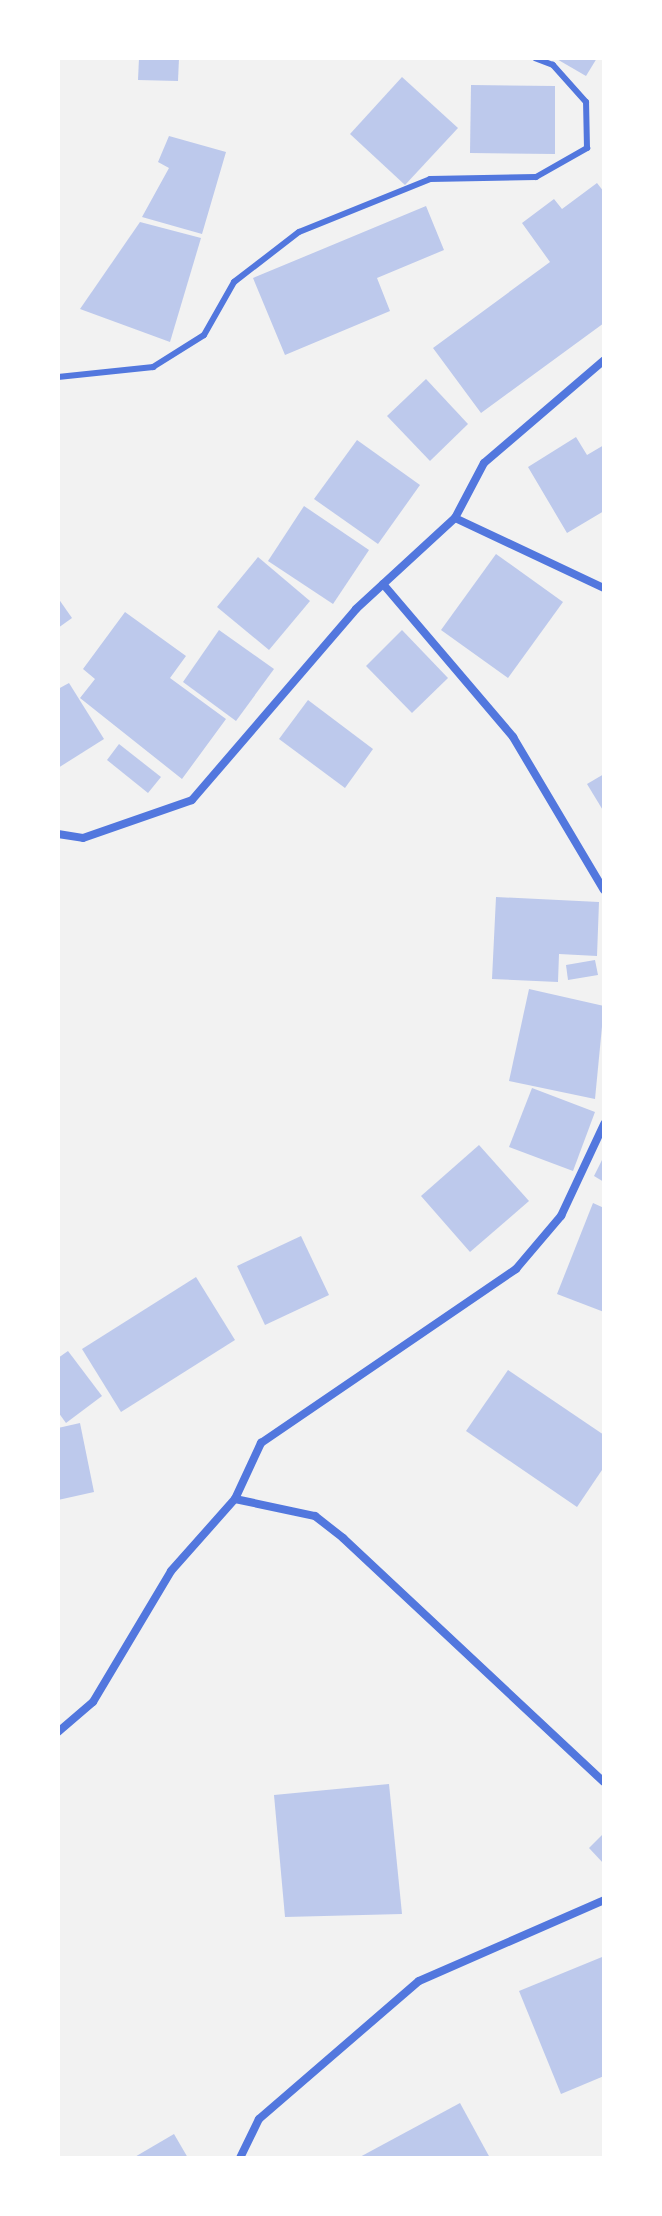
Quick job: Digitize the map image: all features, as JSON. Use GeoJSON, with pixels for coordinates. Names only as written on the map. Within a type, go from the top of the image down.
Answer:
{"type":"FeatureCollection","features":[{"type":"Feature","properties":{"kind":"street"},"geometry":{"type":"LineString","coordinates":[[58,834],[83,838],[192,800],[383,584],[455,518],[484,463],[604,360]]}},
{"type":"Feature","properties":{"kind":"street"},"geometry":{"type":"LineString","coordinates":[[455,518],[604,588]]}},
{"type":"Feature","properties":{"kind":"street"},"geometry":{"type":"LineString","coordinates":[[383,584],[513,737],[604,890]]}},
{"type":"Feature","properties":{"kind":"street"},"geometry":{"type":"LineString","coordinates":[[58,1732],[93,1702],[171,1571],[235,1499],[261,1443],[516,1269],[561,1216],[604,1124]]}},
{"type":"Feature","properties":{"kind":"street"},"geometry":{"type":"LineString","coordinates":[[235,1499],[315,1516],[343,1538],[604,1782]]}},
{"type":"Feature","properties":{"kind":"street"},"geometry":{"type":"LineString","coordinates":[[240,2158],[259,2119],[419,1981],[604,1900]]}},
{"type":"Feature","properties":{"kind":"lane"},"geometry":{"type":"LineString","coordinates":[[58,377],[153,367],[204,335],[234,282],[299,232],[430,179],[536,177],[587,148],[586,102],[553,65],[535,58]]}},
{"type":"Feature","properties":{"kind":"building"},"geometry":{"type":"Polygon","coordinates":[[[139,58],[179,58],[178,81],[138,80],[139,58]]]}},
{"type":"Feature","properties":{"kind":"building"},"geometry":{"type":"Polygon","coordinates":[[[555,58],[597,58],[586,76],[555,58]]]}},
{"type":"Feature","properties":{"kind":"building"},"geometry":{"type":"Polygon","coordinates":[[[402,77],[458,128],[405,185],[350,134],[402,77]]]}},
{"type":"Feature","properties":{"kind":"building"},"geometry":{"type":"Polygon","coordinates":[[[471,85],[555,86],[555,154],[470,153],[471,85]]]}},
{"type":"Feature","properties":{"kind":"building"},"geometry":{"type":"Polygon","coordinates":[[[169,136],[226,152],[202,234],[142,217],[169,168],[158,162],[169,136]]]}},
{"type":"Feature","properties":{"kind":"building"},"geometry":{"type":"Polygon","coordinates":[[[597,183],[604,192],[604,323],[481,413],[433,348],[550,262],[522,223],[554,199],[562,209],[597,183]]]}},
{"type":"Feature","properties":{"kind":"building"},"geometry":{"type":"Polygon","coordinates":[[[426,206],[444,250],[377,278],[390,311],[285,355],[253,278],[426,206]]]}},
{"type":"Feature","properties":{"kind":"building"},"geometry":{"type":"Polygon","coordinates":[[[140,222],[201,238],[170,342],[80,309],[140,222]]]}},
{"type":"Feature","properties":{"kind":"building"},"geometry":{"type":"Polygon","coordinates":[[[426,379],[468,424],[430,461],[387,416],[426,379]]]}},
{"type":"Feature","properties":{"kind":"building"},"geometry":{"type":"Polygon","coordinates":[[[576,437],[587,455],[604,445],[604,511],[567,533],[528,467],[576,437]]]}},
{"type":"Feature","properties":{"kind":"building"},"geometry":{"type":"Polygon","coordinates":[[[357,440],[420,485],[378,544],[314,499],[357,440]]]}},
{"type":"Feature","properties":{"kind":"building"},"geometry":{"type":"Polygon","coordinates":[[[304,506],[369,550],[333,604],[268,561],[304,506]]]}},
{"type":"Feature","properties":{"kind":"building"},"geometry":{"type":"Polygon","coordinates":[[[496,554],[563,602],[508,678],[441,630],[496,554]]]}},
{"type":"Feature","properties":{"kind":"building"},"geometry":{"type":"Polygon","coordinates":[[[258,557],[310,601],[269,650],[217,607],[258,557]]]}},
{"type":"Feature","properties":{"kind":"building"},"geometry":{"type":"Polygon","coordinates":[[[58,598],[72,618],[58,628],[58,598]]]}},
{"type":"Feature","properties":{"kind":"building"},"geometry":{"type":"Polygon","coordinates":[[[125,612],[186,656],[170,678],[226,719],[182,779],[80,698],[95,679],[83,669],[125,612]]]}},
{"type":"Feature","properties":{"kind":"building"},"geometry":{"type":"Polygon","coordinates":[[[219,630],[274,669],[236,721],[183,682],[219,630]]]}},
{"type":"Feature","properties":{"kind":"building"},"geometry":{"type":"Polygon","coordinates":[[[402,630],[448,678],[412,713],[366,666],[402,630]]]}},
{"type":"Feature","properties":{"kind":"building"},"geometry":{"type":"Polygon","coordinates":[[[69,683],[104,739],[58,768],[58,689],[69,683]]]}},
{"type":"Feature","properties":{"kind":"building"},"geometry":{"type":"Polygon","coordinates":[[[308,700],[373,749],[345,788],[279,739],[308,700]]]}},
{"type":"Feature","properties":{"kind":"building"},"geometry":{"type":"Polygon","coordinates":[[[119,744],[161,777],[148,793],[107,760],[119,744]]]}},
{"type":"Feature","properties":{"kind":"building"},"geometry":{"type":"Polygon","coordinates":[[[604,774],[604,812],[587,784],[604,774]]]}},
{"type":"Feature","properties":{"kind":"building"},"geometry":{"type":"Polygon","coordinates":[[[496,897],[599,902],[597,956],[559,954],[558,982],[492,979],[496,897]]]}},
{"type":"Feature","properties":{"kind":"building"},"geometry":{"type":"Polygon","coordinates":[[[595,960],[598,975],[568,980],[566,965],[595,960]]]}},
{"type":"Feature","properties":{"kind":"building"},"geometry":{"type":"Polygon","coordinates":[[[529,989],[604,1006],[595,1099],[509,1081],[529,989]]]}},
{"type":"Feature","properties":{"kind":"building"},"geometry":{"type":"Polygon","coordinates":[[[532,1088],[595,1112],[573,1171],[509,1147],[532,1088]]]}},
{"type":"Feature","properties":{"kind":"building"},"geometry":{"type":"Polygon","coordinates":[[[479,1145],[529,1201],[470,1252],[421,1196],[479,1145]]]}},
{"type":"Feature","properties":{"kind":"building"},"geometry":{"type":"Polygon","coordinates":[[[604,1156],[604,1182],[594,1176],[604,1156]]]}},
{"type":"Feature","properties":{"kind":"building"},"geometry":{"type":"Polygon","coordinates":[[[593,1203],[604,1208],[604,1312],[557,1294],[593,1203]]]}},
{"type":"Feature","properties":{"kind":"building"},"geometry":{"type":"Polygon","coordinates":[[[301,1236],[329,1295],[265,1325],[237,1266],[301,1236]]]}},
{"type":"Feature","properties":{"kind":"building"},"geometry":{"type":"Polygon","coordinates":[[[196,1277],[235,1340],[121,1412],[82,1349],[196,1277]]]}},
{"type":"Feature","properties":{"kind":"building"},"geometry":{"type":"Polygon","coordinates":[[[68,1351],[102,1396],[66,1423],[58,1412],[58,1358],[68,1351]]]}},
{"type":"Feature","properties":{"kind":"building"},"geometry":{"type":"Polygon","coordinates":[[[508,1370],[604,1435],[604,1467],[577,1507],[466,1431],[508,1370]]]}},
{"type":"Feature","properties":{"kind":"building"},"geometry":{"type":"Polygon","coordinates":[[[80,1423],[94,1492],[58,1500],[58,1428],[80,1423]]]}},
{"type":"Feature","properties":{"kind":"building"},"geometry":{"type":"Polygon","coordinates":[[[389,1784],[402,1914],[285,1917],[274,1795],[389,1784]]]}},
{"type":"Feature","properties":{"kind":"building"},"geometry":{"type":"Polygon","coordinates":[[[602,1835],[604,1838],[604,1864],[589,1848],[602,1835]]]}},
{"type":"Feature","properties":{"kind":"building"},"geometry":{"type":"Polygon","coordinates":[[[602,1957],[604,2076],[561,2094],[519,1991],[602,1957]]]}},
{"type":"Feature","properties":{"kind":"building"},"geometry":{"type":"Polygon","coordinates":[[[460,2103],[490,2158],[358,2158],[460,2103]]]}},
{"type":"Feature","properties":{"kind":"building"},"geometry":{"type":"Polygon","coordinates":[[[174,2134],[188,2158],[133,2158],[174,2134]]]}}]}
